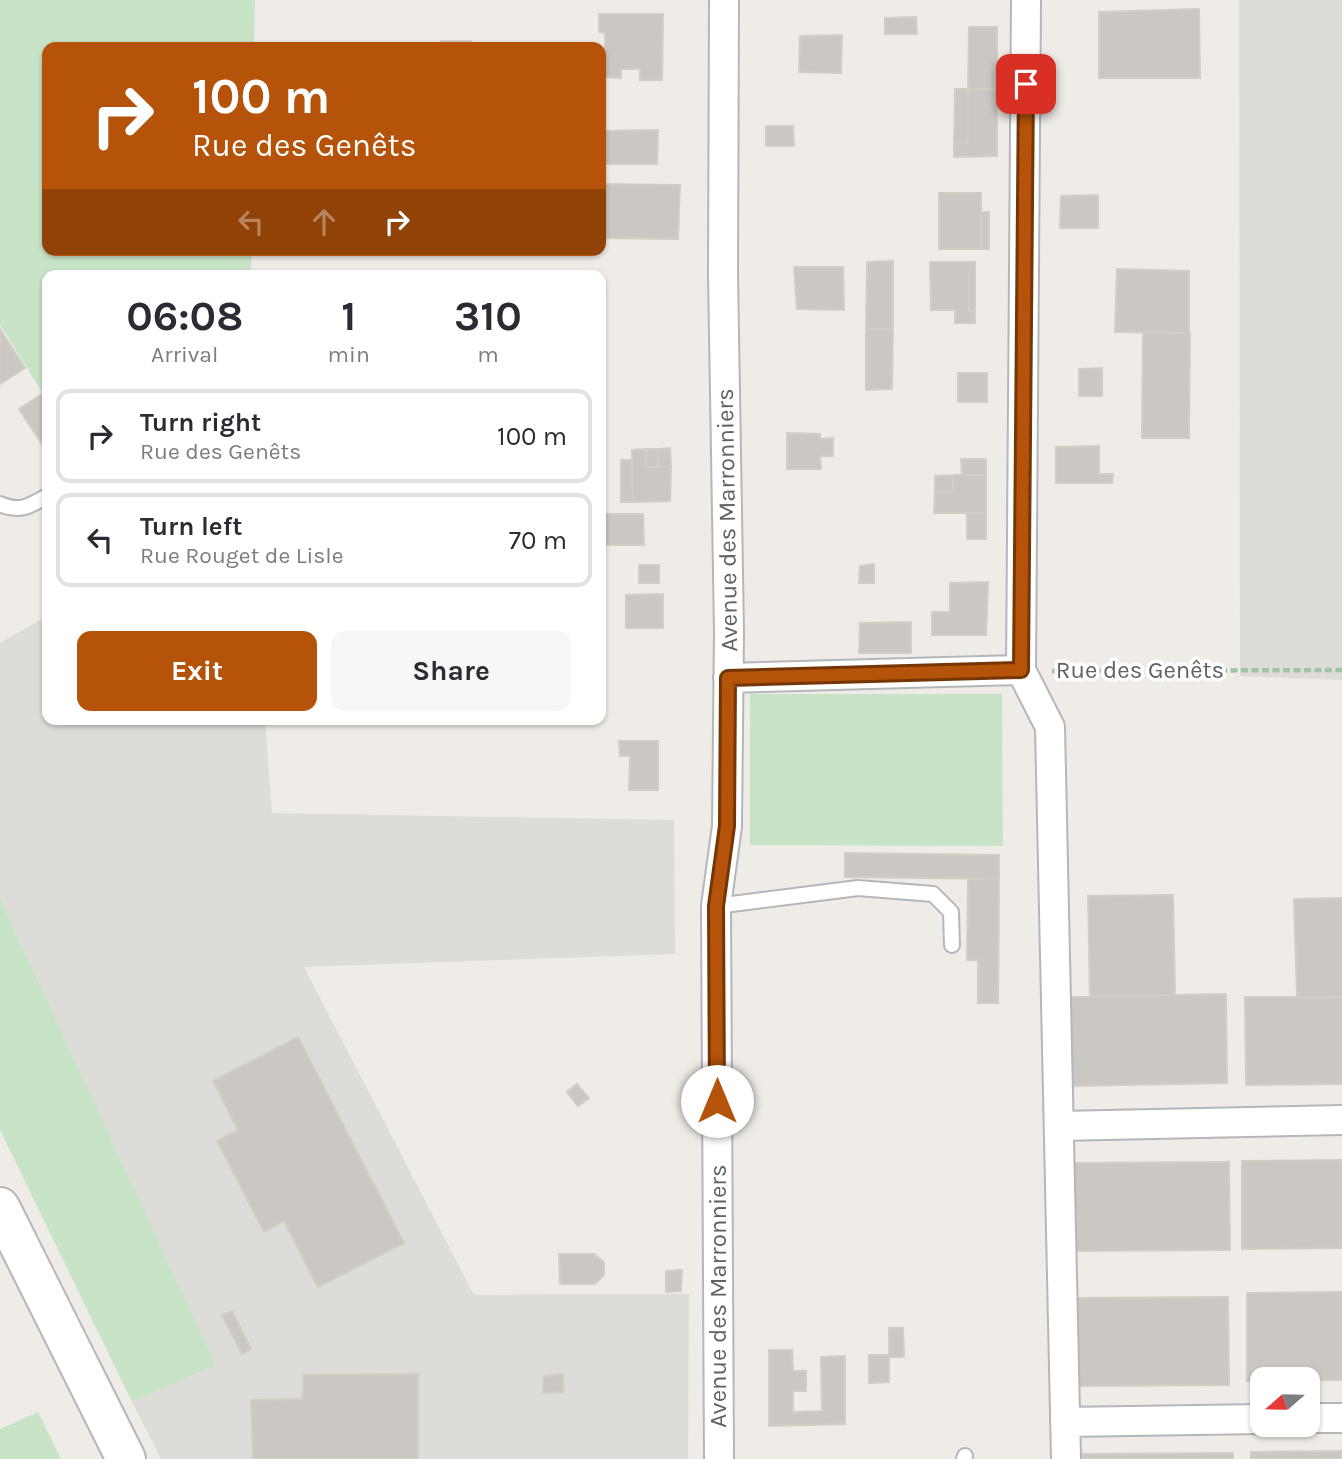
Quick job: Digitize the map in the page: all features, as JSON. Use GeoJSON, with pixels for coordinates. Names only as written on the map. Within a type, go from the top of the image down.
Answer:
{"type":"FeatureCollection","features":[{"type":"Feature","properties":{"kind":"main road"},"geometry":{"type":"LineString","coordinates":[[4,1238],[98,1459]]}},
{"type":"Feature","properties":{"kind":"main road"},"geometry":{"type":"LineString","coordinates":[[4,1238],[126,1459]]}},
{"type":"Feature","properties":{"kind":"street","name":"Avenue des Marronniers"},"geometry":{"type":"LineString","coordinates":[[719,1459],[716,906],[727,826],[728,678],[723,274],[724,0]]}},
{"type":"Feature","properties":{"kind":"street"},"geometry":{"type":"LineString","coordinates":[[1026,0],[1021,670],[1050,727],[1066,1459]]}},
{"type":"Feature","properties":{"kind":"street","name":"Rue des Genêts"},"geometry":{"type":"LineString","coordinates":[[728,678],[1021,670]]}},
{"type":"Feature","properties":{"kind":"street"},"geometry":{"type":"LineString","coordinates":[[1059,1126],[1342,1120]]}},
{"type":"Feature","properties":{"kind":"street"},"geometry":{"type":"LineString","coordinates":[[1320,1419],[1342,1418]]}},
{"type":"Feature","properties":{"kind":"street"},"geometry":{"type":"LineString","coordinates":[[1065,1422],[1250,1419]]}},
{"type":"Feature","properties":{"kind":"lane"},"geometry":{"type":"LineString","coordinates":[[0,504],[11,509],[27,508],[42,499]]}},
{"type":"Feature","properties":{"kind":"lane"},"geometry":{"type":"LineString","coordinates":[[716,906],[858,888],[933,894],[951,912],[952,945]]}},
{"type":"Feature","properties":{"kind":"path","name":"Rue des Genêts"},"geometry":{"type":"LineString","coordinates":[[1021,670],[1342,670]]}},
{"type":"Feature","properties":{"kind":"shaded area"},"geometry":{"type":"Polygon","coordinates":[[[1239,0],[1342,0],[1342,680],[1240,676],[1239,0]]]}},
{"type":"Feature","properties":{"kind":"shaded area"},"geometry":{"type":"Polygon","coordinates":[[[42,619],[42,725],[265,725],[272,813],[674,820],[675,954],[304,967],[474,1295],[689,1294],[688,1459],[161,1459],[132,1402],[216,1365],[0,898],[0,643],[42,619]]]}},
{"type":"Feature","properties":{"kind":"green space"},"geometry":{"type":"Polygon","coordinates":[[[0,0],[255,0],[254,42],[42,42],[42,256],[252,256],[251,270],[42,270],[42,392],[0,325],[0,0]]]}},
{"type":"Feature","properties":{"kind":"green space"},"geometry":{"type":"Polygon","coordinates":[[[750,694],[1002,694],[1003,846],[750,845],[750,694]]]}},
{"type":"Feature","properties":{"kind":"green space"},"geometry":{"type":"Polygon","coordinates":[[[0,898],[216,1365],[132,1402],[0,1130],[0,898]]]}},
{"type":"Feature","properties":{"kind":"green space"},"geometry":{"type":"Polygon","coordinates":[[[38,1412],[61,1459],[0,1459],[0,1429],[38,1412]]]}},
{"type":"Feature","properties":{"kind":"building"},"geometry":{"type":"Polygon","coordinates":[[[1199,9],[1200,78],[1099,78],[1099,12],[1199,9]]]}},
{"type":"Feature","properties":{"kind":"building"},"geometry":{"type":"Polygon","coordinates":[[[599,14],[663,14],[662,80],[640,80],[640,69],[621,69],[621,78],[606,77],[605,33],[599,32],[599,14]]]}},
{"type":"Feature","properties":{"kind":"building"},"geometry":{"type":"Polygon","coordinates":[[[916,17],[917,34],[885,34],[885,18],[916,17]]]}},
{"type":"Feature","properties":{"kind":"building"},"geometry":{"type":"Polygon","coordinates":[[[969,27],[997,27],[997,89],[968,89],[969,27]]]}},
{"type":"Feature","properties":{"kind":"building"},"geometry":{"type":"Polygon","coordinates":[[[842,35],[841,73],[799,72],[800,36],[842,35]]]}},
{"type":"Feature","properties":{"kind":"building"},"geometry":{"type":"Polygon","coordinates":[[[955,89],[968,89],[968,143],[954,143],[955,89]]]}},
{"type":"Feature","properties":{"kind":"building"},"geometry":{"type":"Polygon","coordinates":[[[968,89],[997,89],[997,156],[954,157],[954,143],[968,143],[968,89]]]}},
{"type":"Feature","properties":{"kind":"building"},"geometry":{"type":"Polygon","coordinates":[[[766,126],[793,126],[794,146],[766,146],[766,126]]]}},
{"type":"Feature","properties":{"kind":"building"},"geometry":{"type":"Polygon","coordinates":[[[658,130],[657,164],[606,164],[606,131],[658,130]]]}},
{"type":"Feature","properties":{"kind":"building"},"geometry":{"type":"Polygon","coordinates":[[[606,184],[680,185],[678,239],[606,238],[606,184]]]}},
{"type":"Feature","properties":{"kind":"building"},"geometry":{"type":"Polygon","coordinates":[[[939,193],[981,193],[981,249],[939,249],[939,193]]]}},
{"type":"Feature","properties":{"kind":"building"},"geometry":{"type":"Polygon","coordinates":[[[1098,195],[1098,228],[1060,228],[1061,196],[1098,195]]]}},
{"type":"Feature","properties":{"kind":"building"},"geometry":{"type":"Polygon","coordinates":[[[981,212],[989,212],[989,249],[981,249],[981,212]]]}},
{"type":"Feature","properties":{"kind":"building"},"geometry":{"type":"Polygon","coordinates":[[[893,261],[893,329],[866,329],[867,262],[893,261]]]}},
{"type":"Feature","properties":{"kind":"building"},"geometry":{"type":"Polygon","coordinates":[[[930,262],[970,262],[969,311],[975,310],[975,323],[955,323],[955,310],[931,310],[930,262]]]}},
{"type":"Feature","properties":{"kind":"building"},"geometry":{"type":"Polygon","coordinates":[[[970,262],[975,262],[975,310],[969,311],[970,262]]]}},
{"type":"Feature","properties":{"kind":"building"},"geometry":{"type":"Polygon","coordinates":[[[794,267],[843,267],[844,310],[797,309],[794,267]]]}},
{"type":"Feature","properties":{"kind":"building"},"geometry":{"type":"Polygon","coordinates":[[[1117,269],[1189,271],[1189,333],[1115,332],[1117,269]]]}},
{"type":"Feature","properties":{"kind":"building"},"geometry":{"type":"Polygon","coordinates":[[[0,329],[25,368],[0,384],[0,329]]]}},
{"type":"Feature","properties":{"kind":"building"},"geometry":{"type":"Polygon","coordinates":[[[866,329],[893,329],[892,389],[866,390],[866,329]]]}},
{"type":"Feature","properties":{"kind":"building"},"geometry":{"type":"Polygon","coordinates":[[[1143,332],[1190,333],[1189,438],[1142,438],[1143,332]]]}},
{"type":"Feature","properties":{"kind":"building"},"geometry":{"type":"Polygon","coordinates":[[[1102,368],[1102,396],[1079,396],[1079,369],[1102,368]]]}},
{"type":"Feature","properties":{"kind":"building"},"geometry":{"type":"Polygon","coordinates":[[[958,373],[987,373],[987,402],[958,402],[958,373]]]}},
{"type":"Feature","properties":{"kind":"building"},"geometry":{"type":"Polygon","coordinates":[[[42,394],[42,444],[19,409],[42,394]]]}},
{"type":"Feature","properties":{"kind":"building"},"geometry":{"type":"Polygon","coordinates":[[[787,433],[820,434],[820,439],[833,438],[833,456],[820,456],[821,469],[787,469],[787,433]]]}},
{"type":"Feature","properties":{"kind":"building"},"geometry":{"type":"Polygon","coordinates":[[[1099,446],[1099,474],[1113,474],[1112,483],[1056,483],[1056,447],[1099,446]]]}},
{"type":"Feature","properties":{"kind":"building"},"geometry":{"type":"Polygon","coordinates":[[[670,448],[671,467],[658,467],[658,449],[670,448]]]}},
{"type":"Feature","properties":{"kind":"building"},"geometry":{"type":"Polygon","coordinates":[[[646,449],[658,449],[658,467],[646,467],[646,449]]]}},
{"type":"Feature","properties":{"kind":"building"},"geometry":{"type":"Polygon","coordinates":[[[646,449],[646,467],[671,467],[670,501],[633,502],[632,450],[646,449]]]}},
{"type":"Feature","properties":{"kind":"building"},"geometry":{"type":"Polygon","coordinates":[[[961,459],[986,459],[986,475],[962,475],[961,459]]]}},
{"type":"Feature","properties":{"kind":"building"},"geometry":{"type":"Polygon","coordinates":[[[621,460],[632,460],[633,502],[621,502],[621,460]]]}},
{"type":"Feature","properties":{"kind":"building"},"geometry":{"type":"Polygon","coordinates":[[[953,475],[953,492],[935,492],[935,476],[953,475]]]}},
{"type":"Feature","properties":{"kind":"building"},"geometry":{"type":"Polygon","coordinates":[[[953,475],[986,475],[986,513],[934,513],[935,492],[953,492],[953,475]]]}},
{"type":"Feature","properties":{"kind":"building"},"geometry":{"type":"Polygon","coordinates":[[[967,513],[986,513],[986,539],[967,539],[967,513]]]}},
{"type":"Feature","properties":{"kind":"building"},"geometry":{"type":"Polygon","coordinates":[[[606,514],[643,514],[644,545],[606,545],[606,514]]]}},
{"type":"Feature","properties":{"kind":"building"},"geometry":{"type":"Polygon","coordinates":[[[874,564],[874,583],[859,583],[860,566],[874,564]]]}},
{"type":"Feature","properties":{"kind":"building"},"geometry":{"type":"Polygon","coordinates":[[[639,565],[659,565],[659,583],[639,583],[639,565]]]}},
{"type":"Feature","properties":{"kind":"building"},"geometry":{"type":"Polygon","coordinates":[[[988,582],[986,635],[932,635],[932,612],[950,612],[950,583],[988,582]]]}},
{"type":"Feature","properties":{"kind":"building"},"geometry":{"type":"Polygon","coordinates":[[[663,594],[663,628],[626,628],[626,595],[663,594]]]}},
{"type":"Feature","properties":{"kind":"building"},"geometry":{"type":"Polygon","coordinates":[[[911,622],[911,653],[859,653],[860,623],[911,622]]]}},
{"type":"Feature","properties":{"kind":"building"},"geometry":{"type":"Polygon","coordinates":[[[619,741],[658,741],[658,790],[629,790],[630,756],[620,756],[619,741]]]}},
{"type":"Feature","properties":{"kind":"building"},"geometry":{"type":"Polygon","coordinates":[[[845,853],[999,855],[999,879],[845,877],[845,853]]]}},
{"type":"Feature","properties":{"kind":"building"},"geometry":{"type":"Polygon","coordinates":[[[968,879],[999,879],[998,1003],[978,1003],[978,960],[967,960],[968,879]]]}},
{"type":"Feature","properties":{"kind":"building"},"geometry":{"type":"Polygon","coordinates":[[[1173,895],[1175,995],[1090,996],[1088,896],[1173,895]]]}},
{"type":"Feature","properties":{"kind":"building"},"geometry":{"type":"Polygon","coordinates":[[[1342,898],[1342,997],[1297,998],[1294,899],[1342,898]]]}},
{"type":"Feature","properties":{"kind":"building"},"geometry":{"type":"Polygon","coordinates":[[[1226,994],[1227,1083],[1071,1086],[1069,997],[1226,994]]]}},
{"type":"Feature","properties":{"kind":"building"},"geometry":{"type":"Polygon","coordinates":[[[1245,997],[1342,997],[1342,1084],[1246,1085],[1245,997]]]}},
{"type":"Feature","properties":{"kind":"building"},"geometry":{"type":"Polygon","coordinates":[[[298,1037],[404,1243],[318,1287],[284,1221],[264,1232],[217,1141],[238,1130],[213,1081],[298,1037]]]}},
{"type":"Feature","properties":{"kind":"building"},"geometry":{"type":"Polygon","coordinates":[[[577,1084],[589,1098],[578,1106],[567,1092],[577,1084]]]}},
{"type":"Feature","properties":{"kind":"building"},"geometry":{"type":"Polygon","coordinates":[[[1342,1160],[1342,1248],[1242,1249],[1242,1161],[1342,1160]]]}},
{"type":"Feature","properties":{"kind":"building"},"geometry":{"type":"Polygon","coordinates":[[[1229,1162],[1230,1250],[1073,1251],[1072,1163],[1229,1162]]]}},
{"type":"Feature","properties":{"kind":"building"},"geometry":{"type":"Polygon","coordinates":[[[559,1254],[594,1254],[604,1262],[604,1275],[595,1284],[560,1284],[559,1254]]]}},
{"type":"Feature","properties":{"kind":"building"},"geometry":{"type":"Polygon","coordinates":[[[682,1270],[681,1291],[666,1292],[666,1271],[682,1270]]]}},
{"type":"Feature","properties":{"kind":"building"},"geometry":{"type":"Polygon","coordinates":[[[1342,1292],[1342,1380],[1320,1380],[1320,1367],[1250,1367],[1250,1381],[1247,1381],[1247,1293],[1342,1292]]]}},
{"type":"Feature","properties":{"kind":"building"},"geometry":{"type":"Polygon","coordinates":[[[1228,1297],[1229,1385],[1072,1386],[1071,1298],[1228,1297]]]}},
{"type":"Feature","properties":{"kind":"building"},"geometry":{"type":"Polygon","coordinates":[[[232,1311],[251,1349],[242,1354],[222,1315],[232,1311]]]}},
{"type":"Feature","properties":{"kind":"building"},"geometry":{"type":"Polygon","coordinates":[[[889,1328],[903,1328],[904,1357],[889,1357],[889,1328]]]}},
{"type":"Feature","properties":{"kind":"building"},"geometry":{"type":"Polygon","coordinates":[[[769,1350],[792,1350],[793,1371],[806,1371],[806,1391],[793,1391],[793,1412],[822,1411],[821,1357],[845,1356],[845,1424],[769,1426],[769,1350]]]}},
{"type":"Feature","properties":{"kind":"building"},"geometry":{"type":"Polygon","coordinates":[[[869,1355],[889,1355],[889,1382],[869,1383],[869,1355]]]}},
{"type":"Feature","properties":{"kind":"building"},"geometry":{"type":"Polygon","coordinates":[[[418,1374],[418,1459],[253,1459],[251,1400],[303,1399],[303,1375],[418,1374]]]}},
{"type":"Feature","properties":{"kind":"building"},"geometry":{"type":"Polygon","coordinates":[[[563,1374],[564,1392],[543,1393],[544,1376],[563,1374]]]}},
{"type":"Feature","properties":{"kind":"building"},"geometry":{"type":"Polygon","coordinates":[[[1342,1451],[1342,1459],[1251,1459],[1251,1452],[1342,1451]]]}},
{"type":"Feature","properties":{"kind":"building"},"geometry":{"type":"Polygon","coordinates":[[[1233,1453],[1233,1459],[1077,1459],[1077,1454],[1233,1453]]]}},
{"type":"Feature","properties":{"kind":"route"},"geometry":{"type":"LineString","coordinates":[[717,1101],[716,906],[727,826],[728,678],[1021,670],[1026,84]]}}]}
